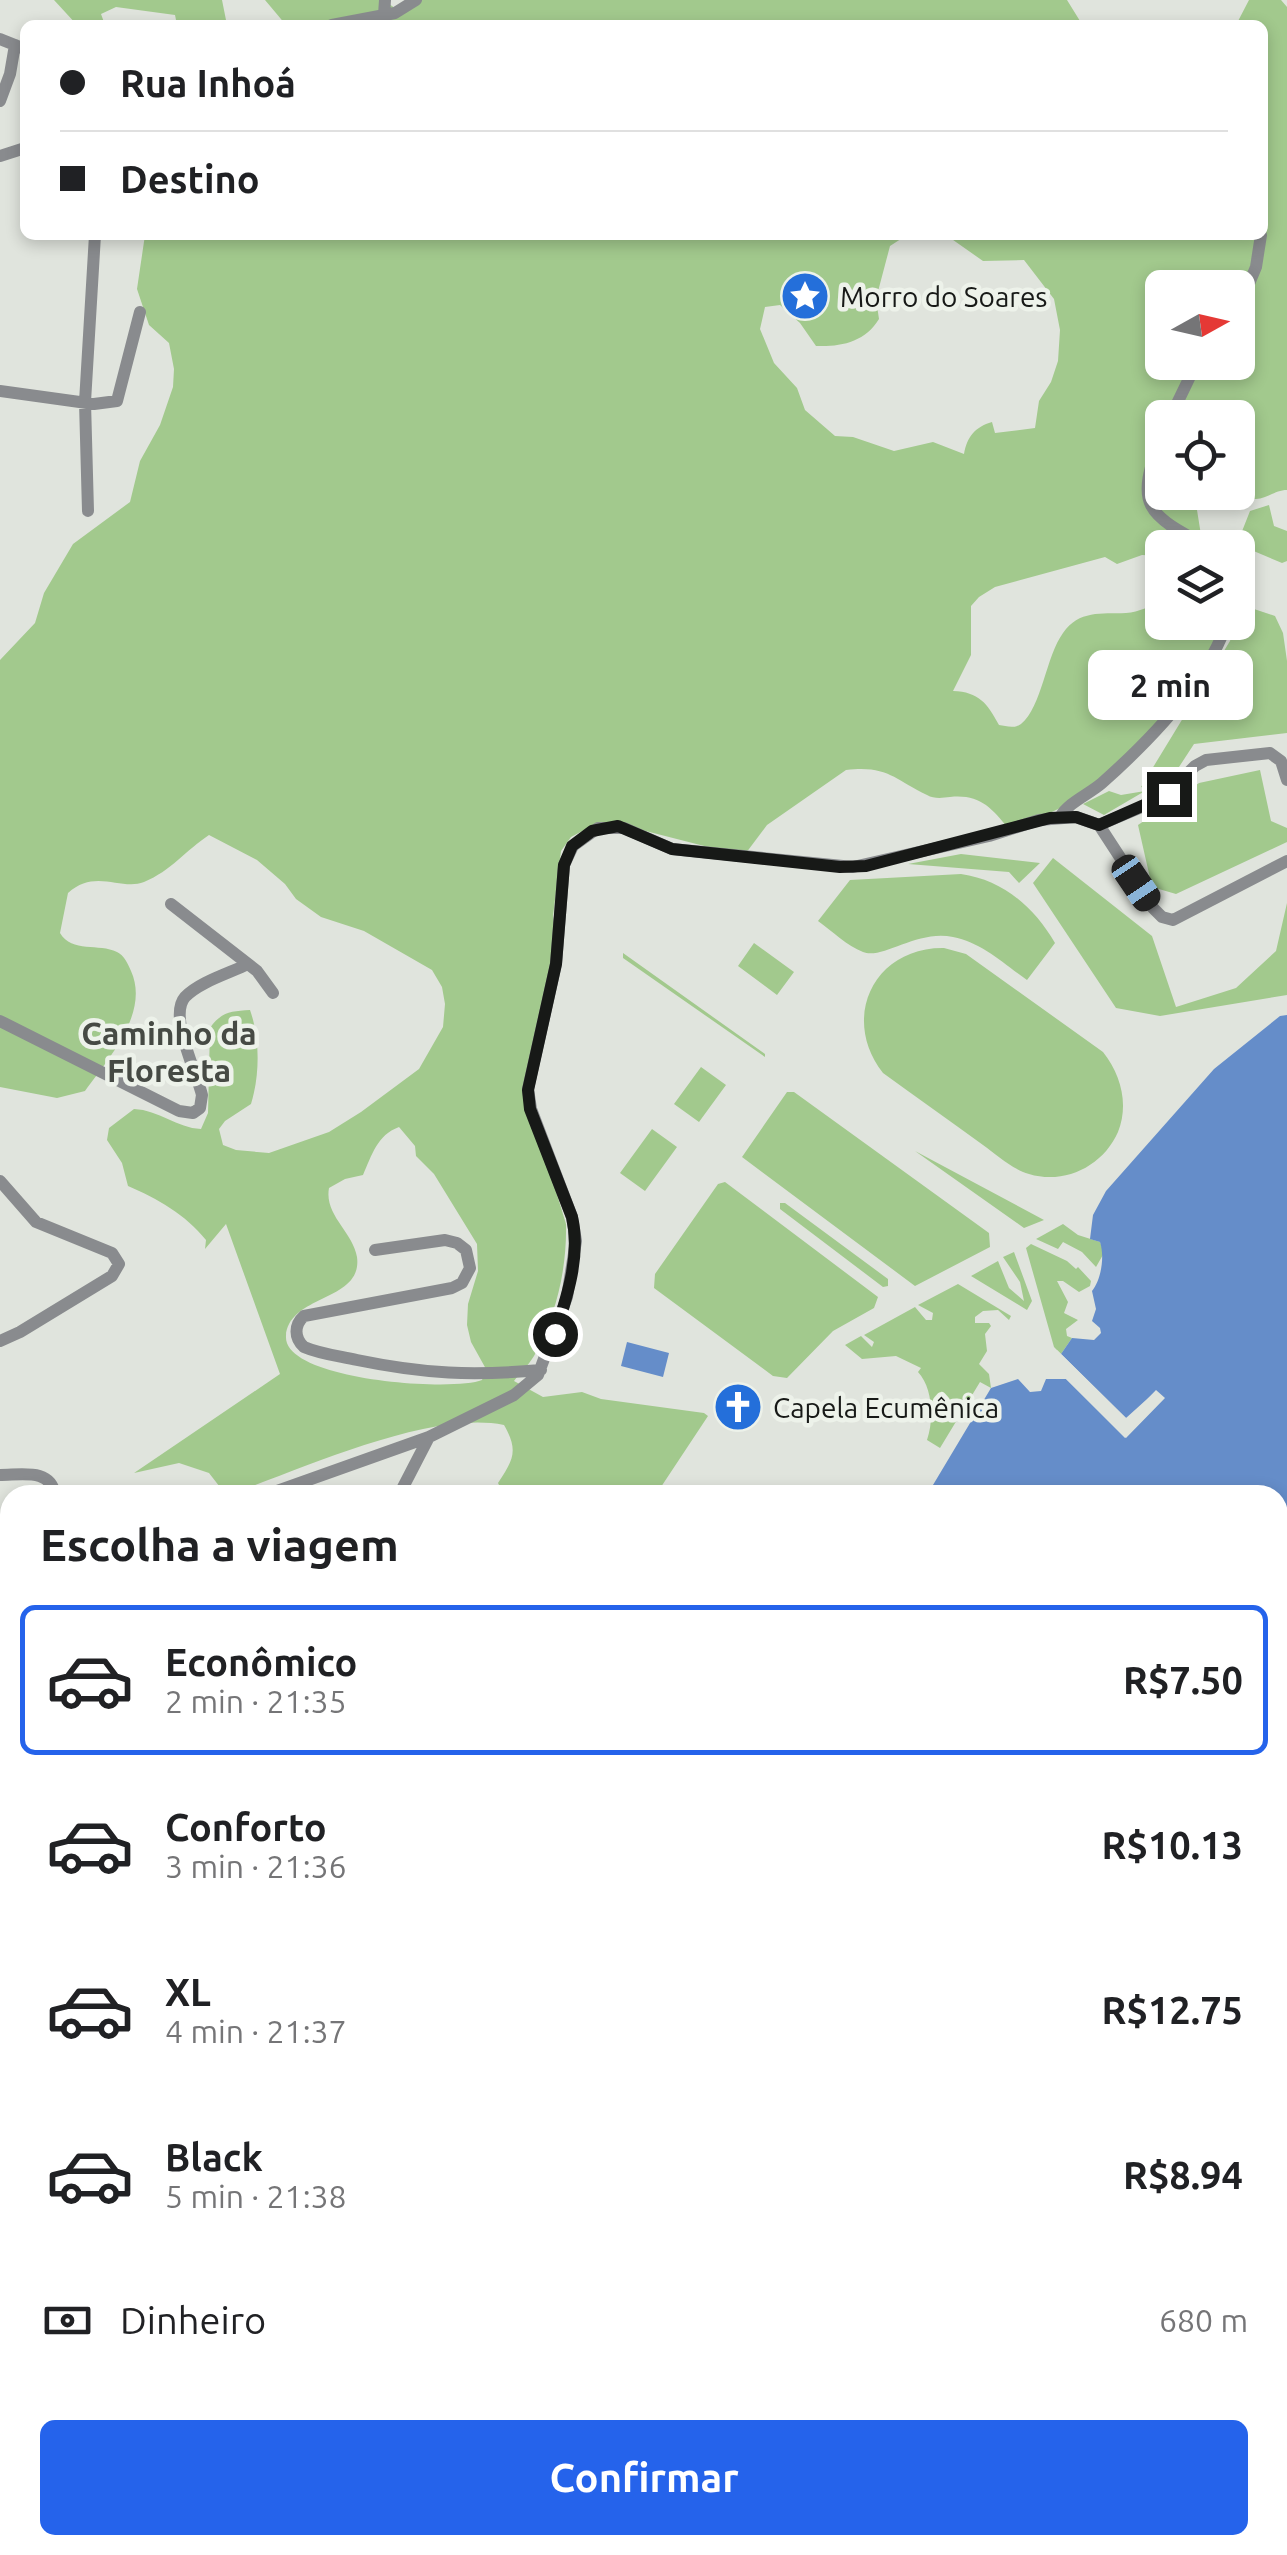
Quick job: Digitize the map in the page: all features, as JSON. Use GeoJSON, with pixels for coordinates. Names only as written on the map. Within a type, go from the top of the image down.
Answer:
{"type":"FeatureCollection","features":[{"type":"Feature","properties":{"kind":"street"},"geometry":{"type":"LineString","coordinates":[[384,15],[385,0]]}},
{"type":"Feature","properties":{"kind":"street"},"geometry":{"type":"LineString","coordinates":[[358,20],[404,10],[416,0]]}},
{"type":"Feature","properties":{"kind":"street"},"geometry":{"type":"LineString","coordinates":[[0,39],[20,47],[2,93]]}},
{"type":"Feature","properties":{"kind":"street"},"geometry":{"type":"LineString","coordinates":[[88,511],[85,402],[94,240]]}},
{"type":"Feature","properties":{"kind":"street"},"geometry":{"type":"LineString","coordinates":[[1255,270],[1260,240]]}},
{"type":"Feature","properties":{"kind":"street"},"geometry":{"type":"LineString","coordinates":[[0,391],[102,404],[117,402],[140,312]]}},
{"type":"Feature","properties":{"kind":"street"},"geometry":{"type":"LineString","coordinates":[[1153,510],[1177,530]]}},
{"type":"Feature","properties":{"kind":"street"},"geometry":{"type":"LineString","coordinates":[[1060,817],[1066,808],[1103,782],[1151,734],[1214,654],[1220,640]]}},
{"type":"Feature","properties":{"kind":"street"},"geometry":{"type":"LineString","coordinates":[[1099,825],[1163,798],[1194,766],[1206,760],[1270,753],[1282,761],[1287,780]]}},
{"type":"Feature","properties":{"kind":"street"},"geometry":{"type":"LineString","coordinates":[[313,1485],[514,1395],[541,1370],[567,1297],[575,1233],[530,1109],[528,1090],[556,964],[564,865],[572,846],[592,831],[611,826],[672,849],[840,867],[866,866],[1060,817],[1083,818],[1099,825],[1153,908],[1167,920],[1179,919],[1287,862]]}},
{"type":"Feature","properties":{"kind":"street"},"geometry":{"type":"LineString","coordinates":[[171,904],[248,964],[267,981],[273,993]]}},
{"type":"Feature","properties":{"kind":"street"},"geometry":{"type":"LineString","coordinates":[[0,1021],[179,1111],[193,1113],[200,1108],[202,1096],[179,1022],[180,1006],[191,992],[248,964]]}},
{"type":"Feature","properties":{"kind":"street"},"geometry":{"type":"LineString","coordinates":[[0,1181],[36,1222],[112,1253],[119,1264],[112,1276],[0,1341]]}},
{"type":"Feature","properties":{"kind":"street"},"geometry":{"type":"LineString","coordinates":[[375,1250],[451,1241],[466,1250],[470,1268],[462,1283],[452,1288],[304,1316],[296,1328],[304,1347],[442,1374],[477,1376],[541,1370]]}},
{"type":"Feature","properties":{"kind":"street"},"geometry":{"type":"LineString","coordinates":[[403,1485],[429,1436]]}},
{"type":"Feature","properties":{"kind":"street"},"geometry":{"type":"LineString","coordinates":[[0,1475],[36,1475],[49,1485]]}},
{"type":"Feature","properties":{"kind":"green space"},"geometry":{"type":"Polygon","coordinates":[[[54,0],[222,0],[226,20],[176,20],[175,15],[116,7],[101,14],[103,20],[72,20],[54,0]]]}},
{"type":"Feature","properties":{"kind":"green space"},"geometry":{"type":"Polygon","coordinates":[[[265,0],[384,0],[396,9],[422,0],[1067,0],[1079,20],[282,20],[265,0]]]}},
{"type":"Feature","properties":{"kind":"green space"},"geometry":{"type":"Polygon","coordinates":[[[1249,0],[1281,0],[1287,7],[1287,490],[1255,499],[1255,400],[1145,400],[1145,510],[1197,510],[1200,530],[1145,530],[1145,555],[1117,564],[1105,557],[995,587],[979,597],[971,606],[971,655],[953,691],[981,700],[999,725],[1018,726],[1034,706],[1057,643],[1069,626],[1083,617],[1145,608],[1145,640],[1214,640],[1156,724],[1112,769],[1065,805],[1008,828],[977,800],[932,797],[890,775],[860,769],[846,770],[767,825],[746,853],[630,827],[588,828],[571,837],[561,851],[553,916],[558,947],[525,1090],[566,1224],[565,1258],[548,1325],[534,1356],[514,1381],[543,1397],[582,1392],[601,1399],[704,1413],[708,1416],[662,1485],[499,1485],[512,1455],[509,1434],[504,1425],[474,1423],[406,1433],[255,1485],[218,1485],[209,1473],[179,1463],[134,1473],[280,1374],[226,1224],[205,1249],[206,1240],[180,1215],[128,1186],[122,1163],[107,1140],[109,1128],[134,1109],[201,1129],[208,1113],[210,1028],[227,1013],[250,1010],[257,1044],[254,1093],[251,1104],[219,1129],[223,1145],[269,1153],[329,1132],[419,1069],[443,1027],[445,1004],[442,987],[432,970],[364,931],[321,917],[296,899],[257,860],[209,835],[144,882],[88,882],[68,893],[60,933],[71,943],[110,949],[124,957],[135,987],[131,1019],[115,1050],[85,1091],[57,1098],[0,1087],[0,660],[35,623],[44,593],[73,544],[130,502],[140,461],[160,425],[173,387],[174,369],[169,343],[149,325],[137,289],[144,240],[899,240],[890,246],[876,299],[879,319],[860,338],[816,346],[800,323],[780,305],[765,307],[760,329],[774,363],[797,388],[805,410],[835,436],[853,437],[894,451],[933,442],[964,454],[973,434],[986,424],[992,422],[995,433],[1035,428],[1039,401],[1058,361],[1060,330],[1054,299],[1024,260],[983,261],[953,240],[1268,240],[1268,20],[1239,20],[1249,0]],[[399,1127],[376,1146],[363,1175],[329,1188],[331,1207],[357,1257],[356,1272],[338,1291],[299,1312],[290,1322],[286,1336],[292,1351],[311,1363],[339,1372],[406,1383],[482,1380],[486,1369],[471,1342],[467,1325],[468,1304],[478,1271],[477,1244],[434,1174],[416,1156],[415,1146],[399,1127]]]}},
{"type":"Feature","properties":{"kind":"green space"},"geometry":{"type":"Polygon","coordinates":[[[1269,505],[1274,526],[1287,531],[1287,561],[1282,563],[1255,552],[1255,530],[1243,530],[1250,511],[1269,505]]]}},
{"type":"Feature","properties":{"kind":"green space"},"geometry":{"type":"Polygon","coordinates":[[[1255,609],[1275,616],[1283,633],[1287,661],[1287,733],[1194,744],[1162,793],[1141,787],[1230,641],[1255,640],[1255,609]]]}},
{"type":"Feature","properties":{"kind":"green space"},"geometry":{"type":"Polygon","coordinates":[[[1260,770],[1271,821],[1287,828],[1287,842],[1176,894],[1152,887],[1138,825],[1199,783],[1260,770]]]}},
{"type":"Feature","properties":{"kind":"green space"},"geometry":{"type":"Polygon","coordinates":[[[1109,791],[1121,795],[1145,791],[1104,815],[1083,804],[1109,791]]]}},
{"type":"Feature","properties":{"kind":"green space"},"geometry":{"type":"Polygon","coordinates":[[[961,854],[1040,863],[1019,883],[1009,872],[908,864],[961,854]]]}},
{"type":"Feature","properties":{"kind":"green space"},"geometry":{"type":"Polygon","coordinates":[[[1053,858],[1152,936],[1176,1007],[1236,988],[1276,951],[1287,903],[1287,995],[1160,1016],[1116,1008],[1033,883],[1053,858]]]}},
{"type":"Feature","properties":{"kind":"green space"},"geometry":{"type":"Polygon","coordinates":[[[961,874],[990,882],[1016,897],[1055,943],[1027,980],[992,954],[953,937],[927,937],[871,953],[851,946],[818,921],[850,880],[961,874]]]}},
{"type":"Feature","properties":{"kind":"green space"},"geometry":{"type":"Polygon","coordinates":[[[754,943],[794,972],[777,995],[738,966],[754,943]]]}},
{"type":"Feature","properties":{"kind":"green space"},"geometry":{"type":"Polygon","coordinates":[[[944,948],[966,954],[1103,1052],[1119,1080],[1123,1111],[1118,1132],[1093,1163],[1056,1177],[1023,1172],[883,1073],[870,1052],[865,1030],[865,1009],[871,989],[899,959],[944,948]]]}},
{"type":"Feature","properties":{"kind":"green space"},"geometry":{"type":"Polygon","coordinates":[[[623,953],[765,1054],[765,1057],[623,958],[623,953]]]}},
{"type":"Feature","properties":{"kind":"green space"},"geometry":{"type":"Polygon","coordinates":[[[701,1067],[726,1085],[699,1122],[674,1104],[701,1067]]]}},
{"type":"Feature","properties":{"kind":"green space"},"geometry":{"type":"Polygon","coordinates":[[[787,1092],[794,1092],[989,1233],[990,1247],[915,1286],[742,1157],[787,1092]]]}},
{"type":"Feature","properties":{"kind":"green space"},"geometry":{"type":"Polygon","coordinates":[[[652,1129],[677,1147],[645,1191],[620,1173],[652,1129]]]}},
{"type":"Feature","properties":{"kind":"green space"},"geometry":{"type":"Polygon","coordinates":[[[915,1151],[1044,1220],[1024,1228],[915,1151]]]}},
{"type":"Feature","properties":{"kind":"green space"},"geometry":{"type":"Polygon","coordinates":[[[725,1182],[878,1297],[874,1308],[833,1331],[787,1378],[773,1376],[654,1288],[655,1274],[718,1184],[725,1182]]]}},
{"type":"Feature","properties":{"kind":"green space"},"geometry":{"type":"Polygon","coordinates":[[[780,1203],[888,1279],[888,1286],[883,1287],[780,1209],[780,1203]]]}},
{"type":"Feature","properties":{"kind":"green space"},"geometry":{"type":"Polygon","coordinates":[[[1063,1224],[1078,1235],[1100,1242],[1104,1253],[1096,1267],[1082,1252],[1063,1242],[1058,1249],[1036,1239],[1063,1224]]]}},
{"type":"Feature","properties":{"kind":"green space"},"geometry":{"type":"Polygon","coordinates":[[[1031,1244],[1078,1267],[1091,1281],[1090,1286],[1079,1292],[1057,1281],[1068,1302],[1064,1313],[1078,1320],[1066,1329],[1067,1336],[1072,1338],[1061,1354],[1054,1347],[1026,1248],[1031,1244]]]}},
{"type":"Feature","properties":{"kind":"green space"},"geometry":{"type":"Polygon","coordinates":[[[1014,1252],[1032,1301],[1027,1310],[971,1276],[998,1261],[1009,1288],[1024,1301],[1020,1282],[1003,1257],[1014,1252]]]}},
{"type":"Feature","properties":{"kind":"green space"},"geometry":{"type":"Polygon","coordinates":[[[958,1284],[1011,1316],[1009,1320],[998,1310],[983,1311],[975,1317],[975,1323],[991,1326],[985,1334],[987,1351],[979,1364],[989,1374],[991,1388],[980,1382],[940,1448],[927,1440],[931,1405],[918,1372],[921,1368],[896,1356],[862,1359],[845,1345],[861,1336],[872,1347],[874,1342],[864,1335],[915,1307],[926,1320],[932,1320],[933,1313],[918,1305],[958,1284]]]}},
{"type":"Feature","properties":{"kind":"water"},"geometry":{"type":"Polygon","coordinates":[[[1287,1015],[1287,1485],[933,1485],[991,1388],[1018,1379],[1030,1392],[1041,1391],[1046,1379],[1066,1379],[1125,1438],[1164,1398],[1156,1391],[1126,1418],[1061,1354],[1072,1338],[1094,1340],[1101,1333],[1092,1321],[1096,1309],[1092,1291],[1100,1275],[1102,1254],[1100,1242],[1090,1239],[1093,1215],[1106,1191],[1214,1069],[1280,1016],[1287,1015]]]}},
{"type":"Feature","properties":{"kind":"water"},"geometry":{"type":"Polygon","coordinates":[[[627,1342],[669,1353],[663,1377],[621,1366],[627,1342]]]}},
{"type":"Feature","properties":{"kind":"pier"},"geometry":{"type":"Polygon","coordinates":[[[1057,1350],[1126,1418],[1156,1390],[1165,1398],[1126,1438],[1061,1374],[1070,1376],[1125,1431],[1157,1398],[1133,1421],[1123,1422],[1057,1357],[1057,1350]]]}},
{"type":"Feature","properties":{"kind":"place","name":"Morro do Soares"},"geometry":{"type":"Point","coordinates":[805,296]}},
{"type":"Feature","properties":{"kind":"place","name":"Capela Ecumênica"},"geometry":{"type":"Point","coordinates":[738,1407]}},
{"type":"Feature","properties":{"kind":"district","name":"Caminho da Floresta"},"geometry":{"type":"Point","coordinates":[169,1052]}},
{"type":"Feature","properties":{"kind":"route"},"geometry":{"type":"LineString","coordinates":[[555,1334],[567,1297],[575,1233],[543,1136],[530,1109],[528,1090],[556,964],[564,865],[578,842],[592,831],[611,826],[672,849],[840,867],[866,866],[1050,818],[1076,817],[1099,825],[1169,794]]}}]}
